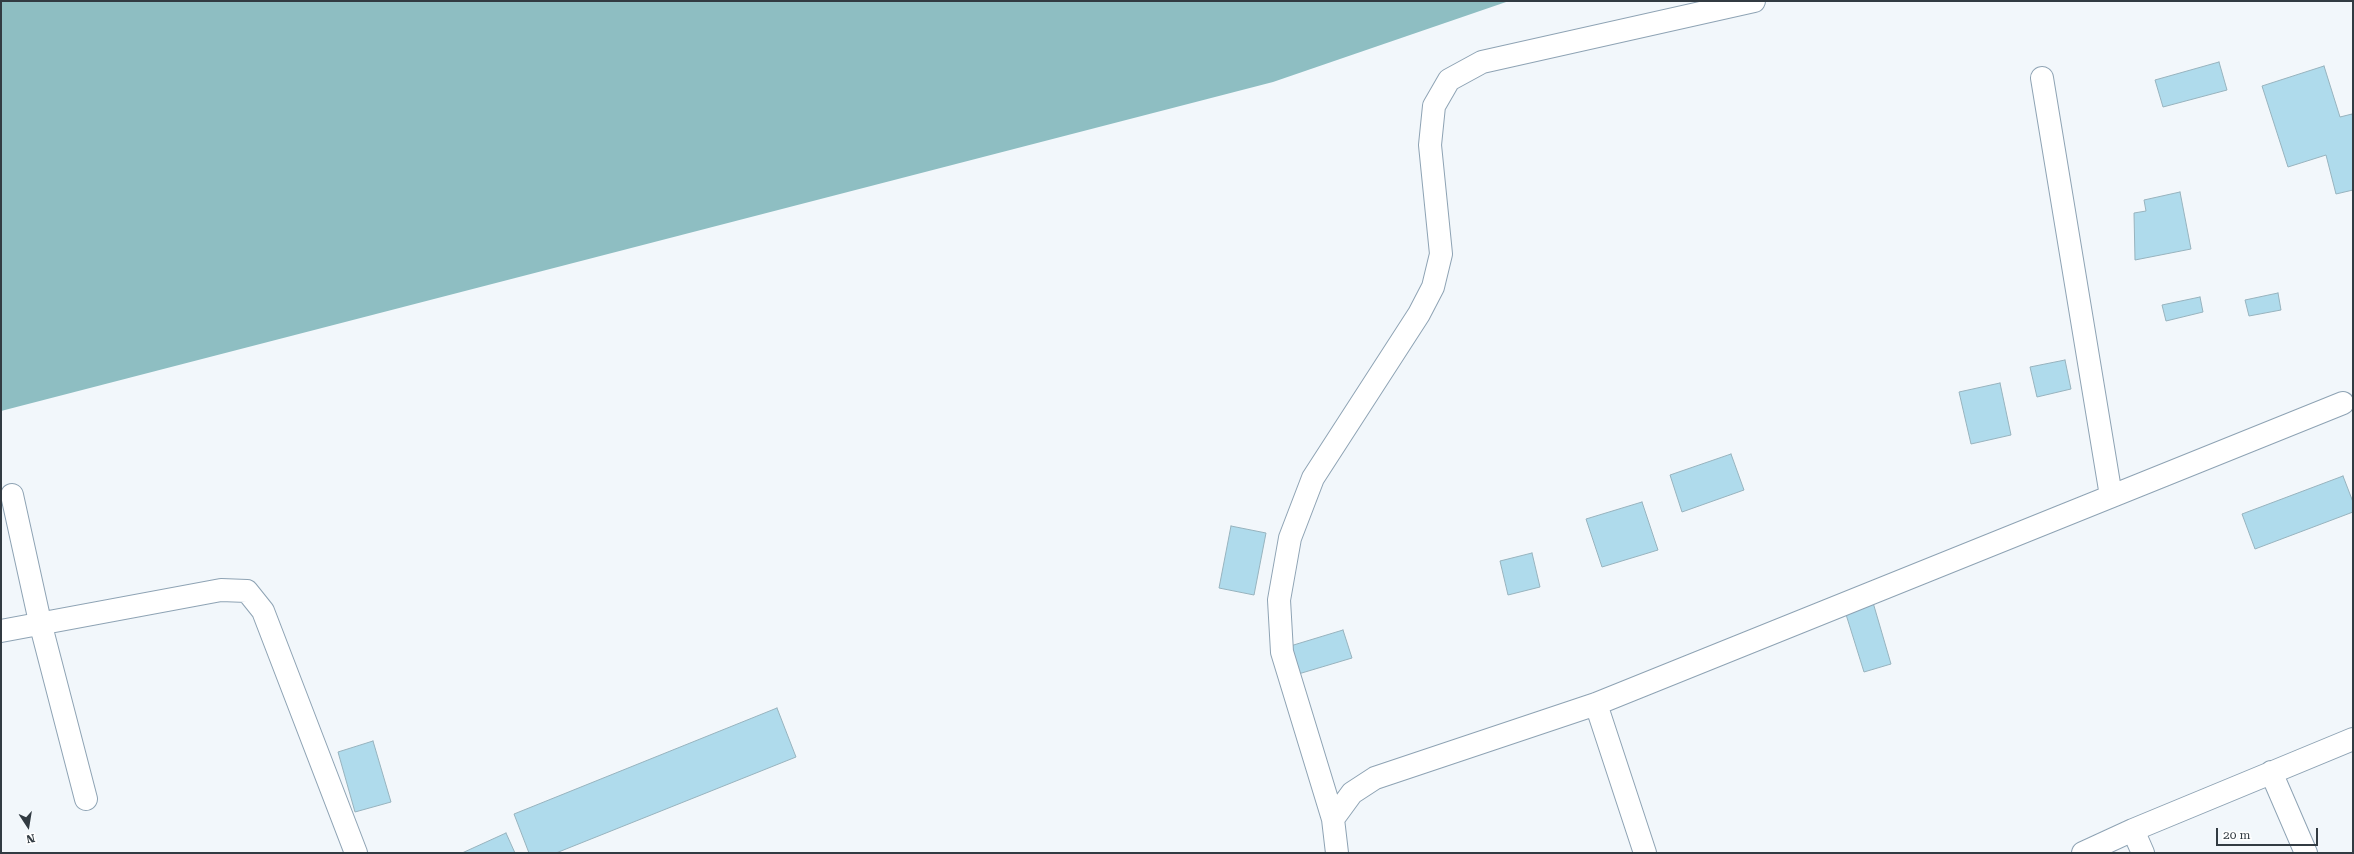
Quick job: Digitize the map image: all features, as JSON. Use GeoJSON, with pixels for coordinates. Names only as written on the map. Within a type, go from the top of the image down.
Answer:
{"type":"FeatureCollection","features":[{"type":"Feature","properties":{"kind":"street"},"geometry":{"type":"LineString","coordinates":[[1337,853],[1333,819],[1282,652],[1279,600],[1290,538],[1313,478],[1419,314],[1433,287],[1441,254],[1430,145],[1434,106],[1449,80],[1482,62],[1754,1]]}},
{"type":"Feature","properties":{"kind":"street"},"geometry":{"type":"LineString","coordinates":[[2042,78],[2111,496]]}},
{"type":"Feature","properties":{"kind":"street"},"geometry":{"type":"LineString","coordinates":[[1333,819],[1352,793],[1375,778],[1596,704],[2343,403]]}},
{"type":"Feature","properties":{"kind":"street"},"geometry":{"type":"LineString","coordinates":[[12,495],[40,622],[86,799]]}},
{"type":"Feature","properties":{"kind":"street"},"geometry":{"type":"LineString","coordinates":[[1,631],[40,622],[221,590],[247,591],[263,610],[356,853]]}},
{"type":"Feature","properties":{"kind":"street"},"geometry":{"type":"LineString","coordinates":[[1596,704],[1645,853]]}},
{"type":"Feature","properties":{"kind":"street"},"geometry":{"type":"LineString","coordinates":[[2083,853],[2133,830],[2353,739]]}},
{"type":"Feature","properties":{"kind":"street"},"geometry":{"type":"LineString","coordinates":[[2271,772],[2306,853]]}},
{"type":"Feature","properties":{"kind":"street"},"geometry":{"type":"LineString","coordinates":[[2133,830],[2143,853]]}},
{"type":"Feature","properties":{"kind":"water"},"geometry":{"type":"Polygon","coordinates":[[[1,1],[1509,1],[1273,82],[1,411],[1,1]]]}},
{"type":"Feature","properties":{"kind":"building"},"geometry":{"type":"Polygon","coordinates":[[[2219,62],[2227,90],[2163,107],[2155,80],[2219,62]]]}},
{"type":"Feature","properties":{"kind":"building"},"geometry":{"type":"Polygon","coordinates":[[[2324,66],[2340,117],[2352,114],[2353,118],[2353,190],[2336,194],[2326,155],[2288,167],[2262,86],[2324,66]]]}},
{"type":"Feature","properties":{"kind":"building"},"geometry":{"type":"Polygon","coordinates":[[[2180,192],[2191,249],[2135,260],[2134,213],[2146,211],[2144,200],[2180,192]]]}},
{"type":"Feature","properties":{"kind":"building"},"geometry":{"type":"Polygon","coordinates":[[[2278,293],[2281,310],[2249,316],[2245,300],[2278,293]]]}},
{"type":"Feature","properties":{"kind":"building"},"geometry":{"type":"Polygon","coordinates":[[[2200,297],[2203,312],[2166,321],[2162,305],[2200,297]]]}},
{"type":"Feature","properties":{"kind":"building"},"geometry":{"type":"Polygon","coordinates":[[[2065,360],[2071,389],[2037,397],[2030,367],[2065,360]]]}},
{"type":"Feature","properties":{"kind":"building"},"geometry":{"type":"Polygon","coordinates":[[[2000,383],[2011,435],[1971,444],[1959,392],[2000,383]]]}},
{"type":"Feature","properties":{"kind":"building"},"geometry":{"type":"Polygon","coordinates":[[[1731,454],[1744,490],[1682,512],[1670,475],[1731,454]]]}},
{"type":"Feature","properties":{"kind":"building"},"geometry":{"type":"Polygon","coordinates":[[[2343,476],[2353,502],[2353,512],[2255,549],[2242,514],[2343,476]]]}},
{"type":"Feature","properties":{"kind":"building"},"geometry":{"type":"Polygon","coordinates":[[[1642,502],[1658,550],[1602,567],[1586,519],[1642,502]]]}},
{"type":"Feature","properties":{"kind":"building"},"geometry":{"type":"Polygon","coordinates":[[[1231,526],[1266,533],[1254,595],[1219,588],[1231,526]]]}},
{"type":"Feature","properties":{"kind":"building"},"geometry":{"type":"Polygon","coordinates":[[[1532,553],[1540,587],[1508,595],[1500,561],[1532,553]]]}},
{"type":"Feature","properties":{"kind":"building"},"geometry":{"type":"Polygon","coordinates":[[[1872,599],[1891,664],[1864,672],[1844,608],[1872,599]]]}},
{"type":"Feature","properties":{"kind":"building"},"geometry":{"type":"Polygon","coordinates":[[[1343,630],[1352,658],[1295,675],[1287,647],[1343,630]]]}},
{"type":"Feature","properties":{"kind":"building"},"geometry":{"type":"Polygon","coordinates":[[[777,708],[796,757],[556,853],[529,853],[514,814],[777,708]]]}},
{"type":"Feature","properties":{"kind":"building"},"geometry":{"type":"Polygon","coordinates":[[[373,741],[391,802],[355,812],[338,752],[373,741]]]}},
{"type":"Feature","properties":{"kind":"building"},"geometry":{"type":"Polygon","coordinates":[[[506,833],[515,853],[462,853],[506,833]]]}}]}
